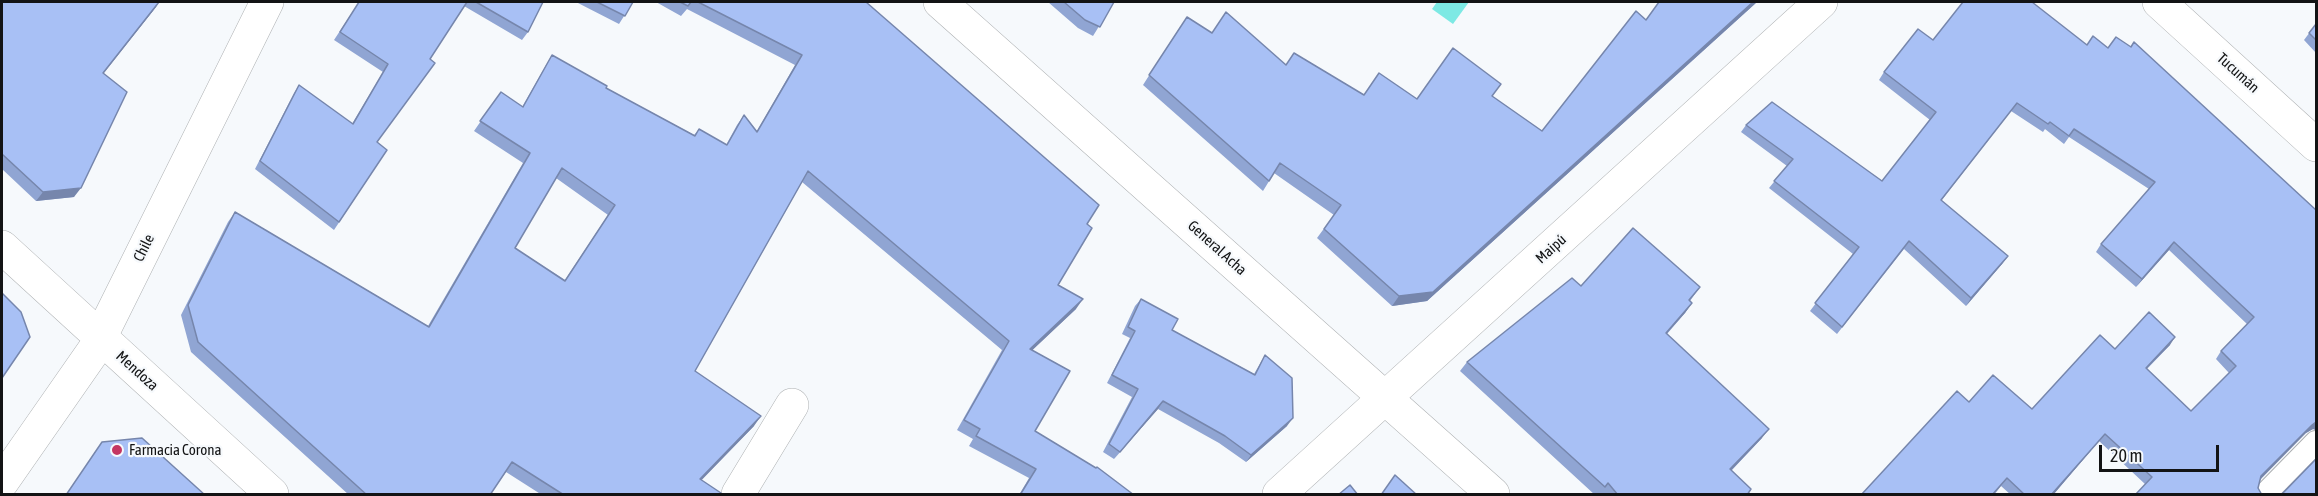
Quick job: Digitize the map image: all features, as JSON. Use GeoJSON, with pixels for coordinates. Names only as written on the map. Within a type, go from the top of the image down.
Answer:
{"type":"FeatureCollection","features":[{"type":"Feature","properties":{"kind":"street","name":"Chile"},"geometry":{"type":"LineString","coordinates":[[2,482],[94,350],[267,2]]}},
{"type":"Feature","properties":{"kind":"street","name":"General Acha"},"geometry":{"type":"LineString","coordinates":[[940,2],[1493,495]]}},
{"type":"Feature","properties":{"kind":"street","name":"Maipú"},"geometry":{"type":"LineString","coordinates":[[1279,495],[1821,2]]}},
{"type":"Feature","properties":{"kind":"street","name":"Tucumán"},"geometry":{"type":"LineString","coordinates":[[2159,2],[2316,145]]}},
{"type":"Feature","properties":{"kind":"street","name":"Mendoza"},"geometry":{"type":"LineString","coordinates":[[2,248],[272,495]]}},
{"type":"Feature","properties":{"kind":"street"},"geometry":{"type":"LineString","coordinates":[[738,495],[792,405]]}},
{"type":"Feature","properties":{"kind":"lane"},"geometry":{"type":"LineString","coordinates":[[2266,493],[2316,442]]}},
{"type":"Feature","properties":{"kind":"water"},"geometry":{"type":"Polygon","coordinates":[[[1437,2],[1469,2],[1453,24],[1432,9],[1437,2]]]}},
{"type":"Feature","properties":{"kind":"building"},"geometry":{"type":"Polygon","coordinates":[[[2,2],[159,2],[103,73],[127,92],[81,188],[43,192],[2,154],[2,2]]]}},
{"type":"Feature","properties":{"kind":"building"},"geometry":{"type":"Polygon","coordinates":[[[359,2],[467,2],[430,59],[435,63],[377,142],[387,150],[339,222],[260,161],[299,85],[353,124],[388,64],[340,32],[359,2]]]}},
{"type":"Feature","properties":{"kind":"building"},"geometry":{"type":"Polygon","coordinates":[[[476,2],[543,2],[528,32],[476,2]]]}},
{"type":"Feature","properties":{"kind":"building"},"geometry":{"type":"Polygon","coordinates":[[[597,2],[633,2],[625,16],[597,2]]]}},
{"type":"Feature","properties":{"kind":"building"},"geometry":{"type":"Polygon","coordinates":[[[698,2],[866,2],[1099,205],[1087,224],[1092,228],[1058,285],[1083,299],[1030,349],[1070,371],[1035,431],[1097,467],[1134,495],[1020,495],[1036,469],[976,436],[980,429],[964,420],[1009,341],[808,171],[695,371],[761,416],[700,479],[724,495],[564,495],[512,462],[490,495],[367,495],[198,342],[188,305],[235,212],[429,327],[530,153],[480,121],[501,92],[523,107],[552,55],[607,86],[606,88],[695,136],[699,129],[727,145],[744,115],[757,132],[802,55],[698,2]],[[562,168],[515,248],[565,281],[615,205],[562,168]]]}},
{"type":"Feature","properties":{"kind":"building"},"geometry":{"type":"Polygon","coordinates":[[[1064,2],[1114,2],[1100,27],[1085,20],[1064,2]]]}},
{"type":"Feature","properties":{"kind":"building"},"geometry":{"type":"Polygon","coordinates":[[[1659,2],[1753,2],[1433,292],[1399,296],[1324,229],[1341,205],[1280,163],[1269,181],[1149,75],[1187,17],[1212,33],[1226,12],[1286,65],[1294,53],[1364,95],[1379,73],[1417,99],[1453,48],[1501,84],[1492,96],[1542,131],[1636,11],[1646,20],[1659,2]]]}},
{"type":"Feature","properties":{"kind":"building"},"geometry":{"type":"Polygon","coordinates":[[[1963,2],[2032,2],[2087,45],[2093,36],[2108,48],[2116,37],[2131,47],[2134,42],[2316,210],[2316,422],[2261,476],[2258,488],[2262,495],[2135,495],[2152,477],[2105,434],[2051,495],[2025,495],[2007,478],[1992,495],[1861,495],[1957,391],[1969,402],[1993,375],[2032,409],[2100,335],[2115,349],[2149,312],[2175,337],[2146,368],[2191,411],[2236,366],[2221,351],[2254,317],[2174,242],[2142,279],[2101,244],[2155,182],[2074,129],[2069,136],[2017,103],[1941,200],[2008,256],[1971,298],[1909,241],[1842,327],[1815,303],[1859,247],[1774,181],[1793,159],[1746,125],[1772,102],[1882,181],[1936,112],[1884,72],[1918,29],[1933,40],[1963,2]]]}},
{"type":"Feature","properties":{"kind":"building"},"geometry":{"type":"Polygon","coordinates":[[[2316,24],[2316,40],[2309,33],[2316,24]]]}},
{"type":"Feature","properties":{"kind":"building"},"geometry":{"type":"Polygon","coordinates":[[[1633,228],[1700,287],[1689,300],[1692,303],[1666,333],[1769,429],[1730,469],[1751,489],[1747,495],[1618,495],[1608,483],[1605,487],[1467,362],[1572,278],[1581,286],[1633,228]]]}},
{"type":"Feature","properties":{"kind":"building"},"geometry":{"type":"Polygon","coordinates":[[[2,293],[21,312],[30,337],[2,378],[2,293]]]}},
{"type":"Feature","properties":{"kind":"building"},"geometry":{"type":"Polygon","coordinates":[[[1141,299],[1178,319],[1172,330],[1255,375],[1265,355],[1292,378],[1293,418],[1251,455],[1225,436],[1163,401],[1120,452],[1109,444],[1138,389],[1112,375],[1135,331],[1128,327],[1141,299]]]}},
{"type":"Feature","properties":{"kind":"building"},"geometry":{"type":"Polygon","coordinates":[[[142,438],[205,495],[66,495],[102,442],[142,438]]]}},
{"type":"Feature","properties":{"kind":"building"},"geometry":{"type":"Polygon","coordinates":[[[2316,459],[2316,495],[2281,495],[2316,459]]]}},
{"type":"Feature","properties":{"kind":"building"},"geometry":{"type":"Polygon","coordinates":[[[1395,475],[1417,495],[1381,495],[1395,475]]]}},
{"type":"Feature","properties":{"kind":"building"},"geometry":{"type":"Polygon","coordinates":[[[1350,485],[1358,495],[1338,495],[1350,485]]]}},
{"type":"Feature","properties":{"kind":"place","name":"Farmacia Corona"},"geometry":{"type":"Point","coordinates":[117,450]}}]}
